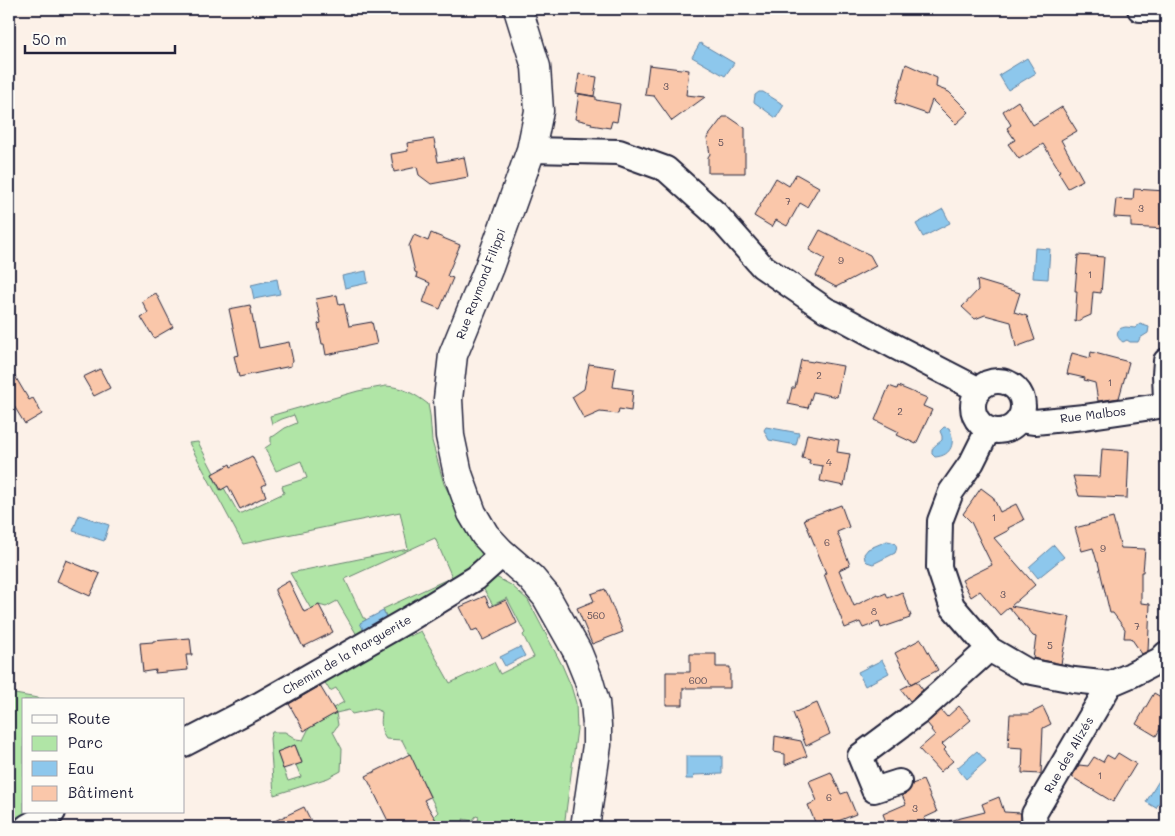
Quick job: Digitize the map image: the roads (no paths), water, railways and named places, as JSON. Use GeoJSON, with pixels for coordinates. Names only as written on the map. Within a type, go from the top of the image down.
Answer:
{"type":"FeatureCollection","features":[{"type":"Feature","properties":{"kind":"street","name":"Rue Raymond Filippi"},"geometry":{"type":"LineString","coordinates":[[518,9],[536,67],[539,112],[531,150],[489,267],[453,355],[448,399],[450,436],[458,474],[472,513],[485,535],[531,578],[546,596],[577,651],[588,678],[594,702],[597,745],[585,827]]}},
{"type":"Feature","properties":{"kind":"street"},"geometry":{"type":"LineString","coordinates":[[1140,9],[1166,9]]}},
{"type":"Feature","properties":{"kind":"street"},"geometry":{"type":"LineString","coordinates":[[531,150],[620,152],[666,169],[716,214],[762,266],[826,310],[979,390]]}},
{"type":"Feature","properties":{"kind":"street"},"geometry":{"type":"LineString","coordinates":[[1166,361],[1166,400]]}},
{"type":"Feature","properties":{"kind":"street"},"geometry":{"type":"LineString","coordinates":[[999,381],[1007,382],[1014,386],[1019,391],[1024,406],[1020,420],[1010,429],[1003,432],[988,430],[982,426],[977,420],[973,404],[979,390],[985,385],[999,381]]}},
{"type":"Feature","properties":{"kind":"street","name":"Rue Malbos"},"geometry":{"type":"LineString","coordinates":[[1020,420],[1035,422],[1084,417],[1166,405]]}},
{"type":"Feature","properties":{"kind":"street"},"geometry":{"type":"LineString","coordinates":[[988,430],[972,462],[951,492],[940,521],[939,568],[952,606],[989,650],[1027,671],[1074,680],[1110,684],[1160,660],[1166,654]]}},
{"type":"Feature","properties":{"kind":"street","name":"Chemin de la Marguerite"},"geometry":{"type":"LineString","coordinates":[[185,743],[292,686],[409,619],[476,578],[495,561],[501,552]]}},
{"type":"Feature","properties":{"kind":"street"},"geometry":{"type":"LineString","coordinates":[[898,782],[874,790],[860,756],[919,712],[989,650]]}},
{"type":"Feature","properties":{"kind":"street","name":"Rue des Alizés"},"geometry":{"type":"LineString","coordinates":[[1035,827],[1034,814],[1110,684]]}},
{"type":"Feature","properties":{"kind":"street"},"geometry":{"type":"LineString","coordinates":[[27,827],[50,814]]}},
{"type":"Feature","properties":{"kind":"water"},"geometry":{"type":"Polygon","coordinates":[[[700,43],[734,63],[725,76],[692,57],[700,43]]]}},
{"type":"Feature","properties":{"kind":"water"},"geometry":{"type":"Polygon","coordinates":[[[1027,58],[1036,73],[1008,90],[999,75],[1027,58]]]}},
{"type":"Feature","properties":{"kind":"water"},"geometry":{"type":"Polygon","coordinates":[[[763,92],[784,105],[776,118],[754,102],[755,95],[763,92]]]}},
{"type":"Feature","properties":{"kind":"water"},"geometry":{"type":"Polygon","coordinates":[[[943,209],[950,223],[923,237],[916,224],[943,209]]]}},
{"type":"Feature","properties":{"kind":"water"},"geometry":{"type":"Polygon","coordinates":[[[1035,248],[1050,249],[1048,279],[1033,278],[1035,248]]]}},
{"type":"Feature","properties":{"kind":"water"},"geometry":{"type":"Polygon","coordinates":[[[366,271],[368,283],[345,288],[342,276],[366,271]]]}},
{"type":"Feature","properties":{"kind":"water"},"geometry":{"type":"Polygon","coordinates":[[[277,279],[280,294],[254,299],[251,285],[277,279]]]}},
{"type":"Feature","properties":{"kind":"water"},"geometry":{"type":"Polygon","coordinates":[[[1140,324],[1149,327],[1148,333],[1140,338],[1138,342],[1127,340],[1123,342],[1119,338],[1117,333],[1120,329],[1126,327],[1135,328],[1140,324]]]}},
{"type":"Feature","properties":{"kind":"water"},"geometry":{"type":"Polygon","coordinates":[[[766,427],[799,433],[796,445],[769,440],[764,430],[766,427]]]}},
{"type":"Feature","properties":{"kind":"water"},"geometry":{"type":"Polygon","coordinates":[[[944,427],[949,428],[951,433],[951,447],[945,454],[935,457],[932,454],[932,449],[942,440],[940,431],[944,427]]]}},
{"type":"Feature","properties":{"kind":"water"},"geometry":{"type":"Polygon","coordinates":[[[79,515],[109,525],[104,541],[73,531],[79,515]]]}},
{"type":"Feature","properties":{"kind":"water"},"geometry":{"type":"Polygon","coordinates":[[[887,541],[896,544],[895,553],[873,564],[865,560],[864,554],[868,549],[887,541]]]}},
{"type":"Feature","properties":{"kind":"water"},"geometry":{"type":"Polygon","coordinates":[[[1054,545],[1064,557],[1038,578],[1029,567],[1054,545]]]}},
{"type":"Feature","properties":{"kind":"water"},"geometry":{"type":"Polygon","coordinates":[[[383,611],[388,621],[365,633],[360,623],[383,611]]]}},
{"type":"Feature","properties":{"kind":"water"},"geometry":{"type":"Polygon","coordinates":[[[520,647],[525,656],[505,666],[500,657],[520,647]]]}},
{"type":"Feature","properties":{"kind":"water"},"geometry":{"type":"Polygon","coordinates":[[[882,660],[889,673],[865,686],[858,672],[882,660]]]}},
{"type":"Feature","properties":{"kind":"water"},"geometry":{"type":"Polygon","coordinates":[[[977,751],[986,761],[966,779],[957,768],[977,751]]]}},
{"type":"Feature","properties":{"kind":"water"},"geometry":{"type":"Polygon","coordinates":[[[686,756],[722,756],[722,774],[694,775],[693,779],[686,779],[686,756]]]}},
{"type":"Feature","properties":{"kind":"water"},"geometry":{"type":"Polygon","coordinates":[[[1160,779],[1166,782],[1166,791],[1156,808],[1146,802],[1160,779]]]}}]}
